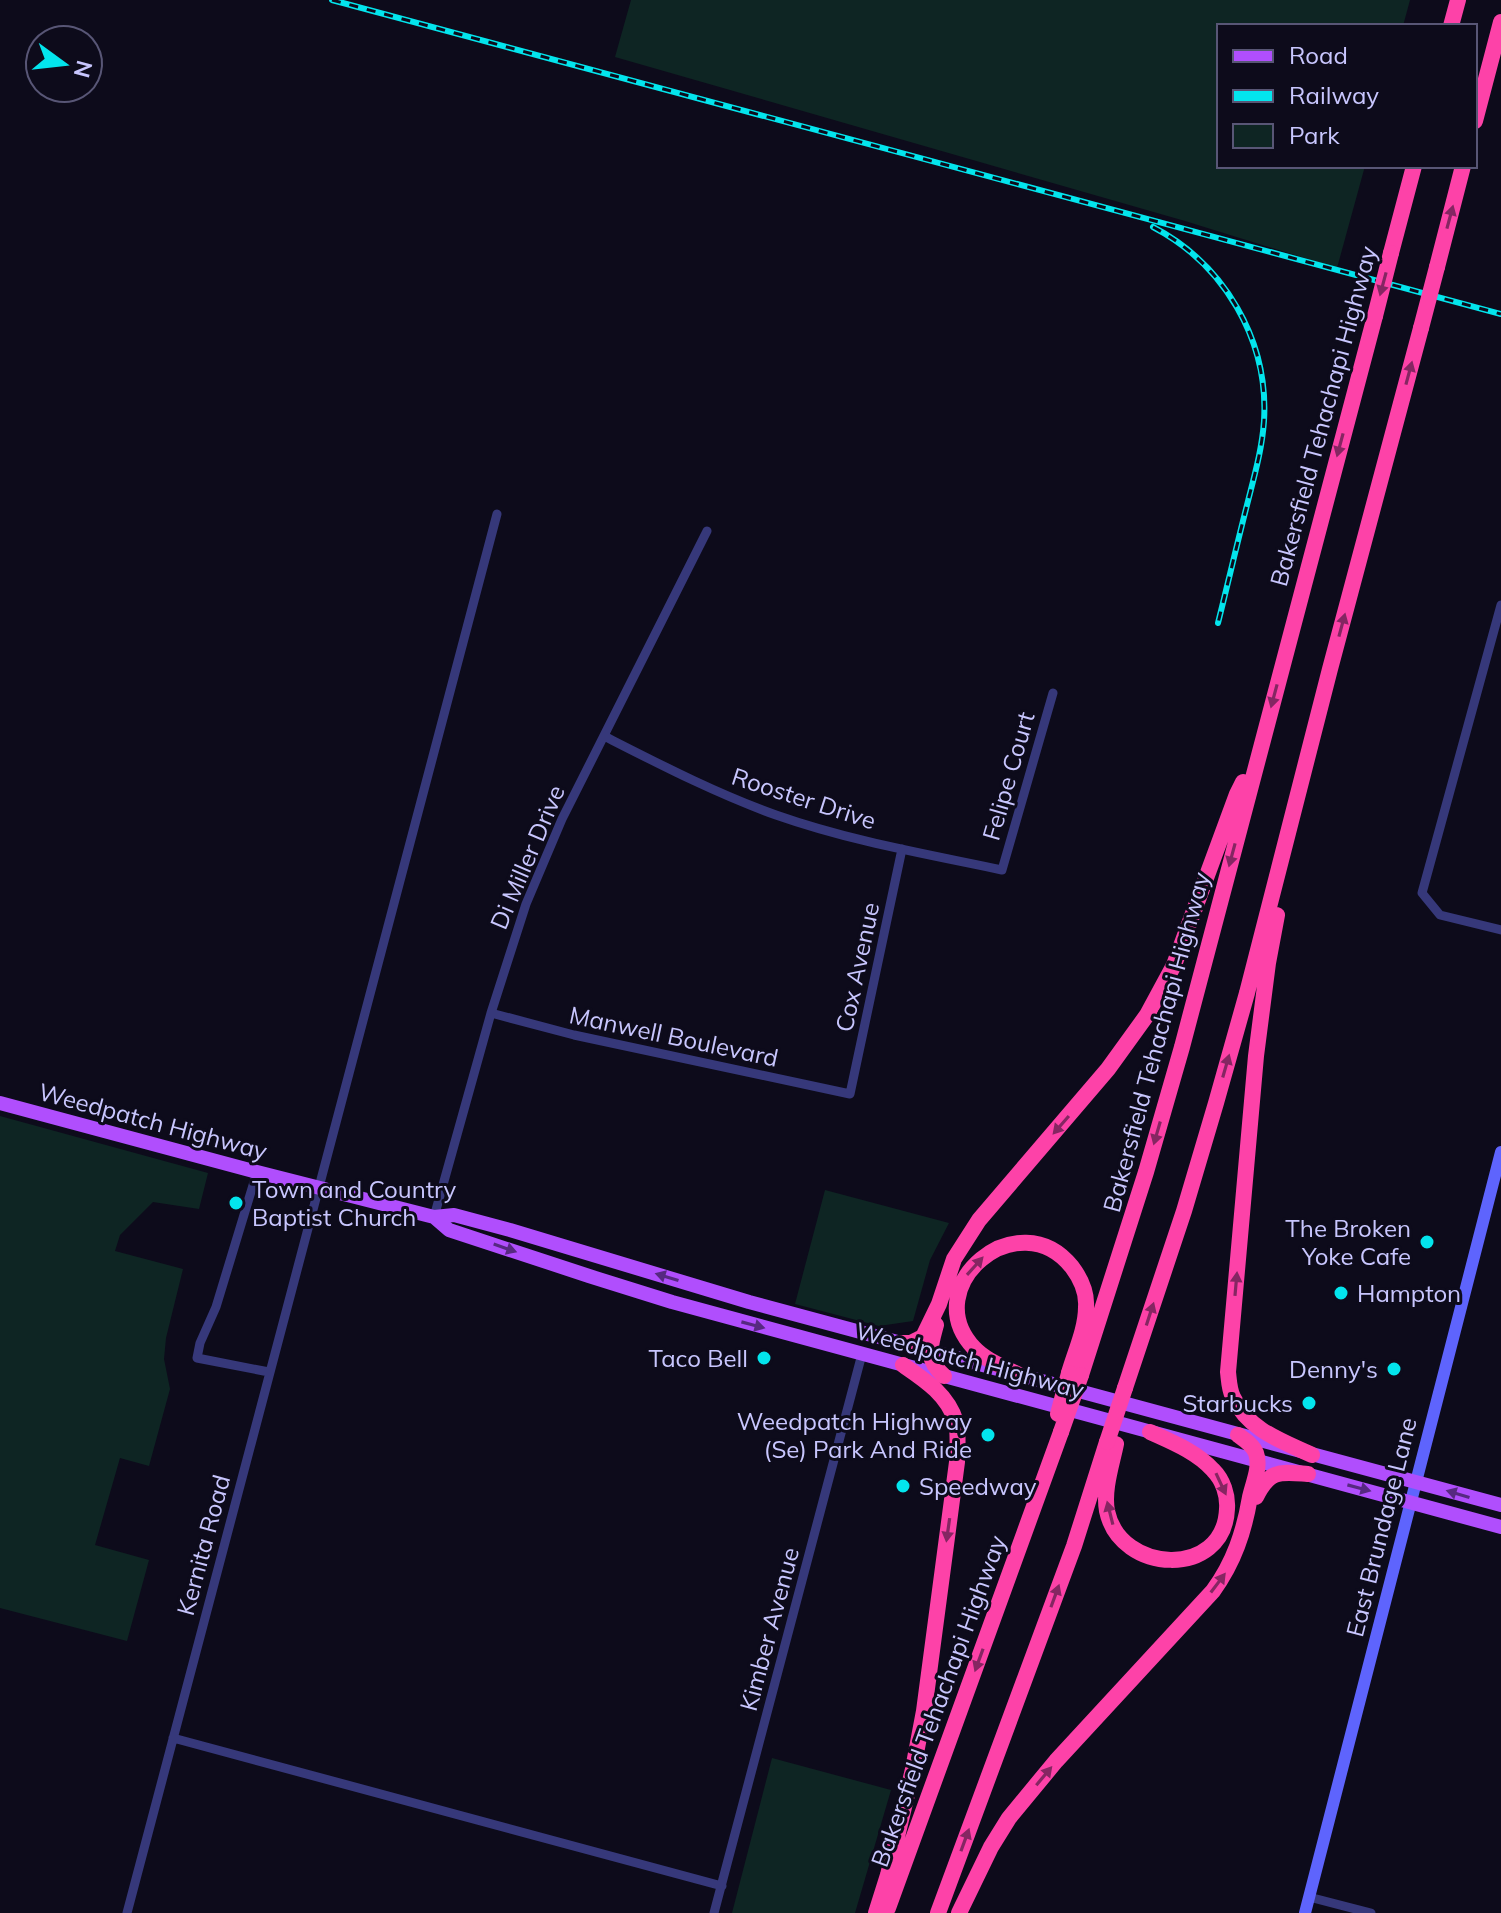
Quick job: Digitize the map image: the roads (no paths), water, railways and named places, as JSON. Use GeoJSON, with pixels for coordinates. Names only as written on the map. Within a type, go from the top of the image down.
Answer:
{"type":"FeatureCollection","features":[{"type":"Feature","properties":{"kind":"highway"},"geometry":{"type":"LineString","coordinates":[[1452,24],[1458,0]]}},
{"type":"Feature","properties":{"kind":"highway"},"geometry":{"type":"LineString","coordinates":[[1477,113],[1501,22]]}},
{"type":"Feature","properties":{"kind":"highway","name":"Bakersfield Tehachapi Highway"},"geometry":{"type":"LineString","coordinates":[[886,1913],[1025,1534],[1075,1374],[1138,1200],[1182,1047],[1413,168]]}},
{"type":"Feature","properties":{"kind":"highway"},"geometry":{"type":"LineString","coordinates":[[938,1913],[1111,1443],[1125,1388],[1184,1211],[1247,993],[1462,168]]}},
{"type":"Feature","properties":{"kind":"highway"},"geometry":{"type":"LineString","coordinates":[[1312,1455],[1253,1424],[1231,1394],[1228,1372],[1261,1007],[1281,897],[1330,669]]}},
{"type":"Feature","properties":{"kind":"highway"},"geometry":{"type":"LineString","coordinates":[[900,1343],[911,1343],[923,1337],[939,1304],[954,1259],[979,1220],[1108,1069],[1147,1015],[1174,965],[1237,794],[1259,753]]}},
{"type":"Feature","properties":{"kind":"highway"},"geometry":{"type":"LineString","coordinates":[[1021,1376],[972,1346],[961,1327],[958,1314],[961,1288],[971,1268],[991,1251],[1014,1244],[1039,1245],[1050,1250],[1069,1264],[1082,1284],[1086,1310],[1075,1374]]}},
{"type":"Feature","properties":{"kind":"highway"},"geometry":{"type":"LineString","coordinates":[[939,1304],[930,1352],[932,1363],[944,1376]]}},
{"type":"Feature","properties":{"kind":"highway"},"geometry":{"type":"LineString","coordinates":[[876,1913],[888,1875],[924,1711],[957,1462],[957,1425],[949,1405],[933,1387],[903,1365]]}},
{"type":"Feature","properties":{"kind":"highway"},"geometry":{"type":"LineString","coordinates":[[1111,1443],[1107,1509],[1115,1530],[1132,1548],[1153,1558],[1177,1560],[1190,1557],[1202,1552],[1221,1536],[1228,1506],[1224,1488],[1216,1473],[1203,1461],[1150,1432]]}},
{"type":"Feature","properties":{"kind":"highway"},"geometry":{"type":"LineString","coordinates":[[959,1913],[991,1847],[1009,1818],[1056,1761],[1227,1572],[1249,1509],[1257,1460],[1252,1447],[1238,1435]]}},
{"type":"Feature","properties":{"kind":"highway"},"geometry":{"type":"LineString","coordinates":[[1249,1509],[1271,1476],[1278,1472],[1308,1474]]}},
{"type":"Feature","properties":{"kind":"main road","name":"Weedpatch Highway"},"geometry":{"type":"LineString","coordinates":[[0,1103],[434,1217],[454,1215],[930,1352],[1501,1505]]}},
{"type":"Feature","properties":{"kind":"main road","name":"East Brundage Lane"},"geometry":{"type":"LineString","coordinates":[[1305,1913],[1501,1152]]}},
{"type":"Feature","properties":{"kind":"main road","name":"Weedpatch Highway"},"geometry":{"type":"LineString","coordinates":[[434,1217],[449,1230],[589,1276],[752,1324],[1501,1527]]}},
{"type":"Feature","properties":{"kind":"street","name":"Kernita Road"},"geometry":{"type":"LineString","coordinates":[[127,1913],[497,514]]}},
{"type":"Feature","properties":{"kind":"street","name":"Di Miller Drive"},"geometry":{"type":"LineString","coordinates":[[434,1217],[511,947],[544,861],[562,819],[707,531]]}},
{"type":"Feature","properties":{"kind":"street"},"geometry":{"type":"LineString","coordinates":[[1501,605],[1422,893],[1440,915],[1501,930]]}},
{"type":"Feature","properties":{"kind":"street","name":"Felipe Court"},"geometry":{"type":"LineString","coordinates":[[1002,870],[1053,693]]}},
{"type":"Feature","properties":{"kind":"street","name":"Rooster Drive"},"geometry":{"type":"LineString","coordinates":[[604,736],[696,782],[763,810],[818,828],[1002,870]]}},
{"type":"Feature","properties":{"kind":"street","name":"Cox Avenue"},"geometry":{"type":"LineString","coordinates":[[850,1094],[902,849]]}},
{"type":"Feature","properties":{"kind":"street","name":"Manwell Boulevard"},"geometry":{"type":"LineString","coordinates":[[491,1013],[574,1035],[850,1094]]}},
{"type":"Feature","properties":{"kind":"street"},"geometry":{"type":"LineString","coordinates":[[257,1172],[216,1307],[200,1343],[197,1358],[269,1372]]}},
{"type":"Feature","properties":{"kind":"street","name":"Kimber Avenue"},"geometry":{"type":"LineString","coordinates":[[714,1913],[862,1354]]}},
{"type":"Feature","properties":{"kind":"street"},"geometry":{"type":"LineString","coordinates":[[173,1738],[722,1886]]}},
{"type":"Feature","properties":{"kind":"street"},"geometry":{"type":"LineString","coordinates":[[1309,1897],[1371,1913]]}},
{"type":"Feature","properties":{"kind":"railway"},"geometry":{"type":"LineString","coordinates":[[332,0],[1501,314]]}},
{"type":"Feature","properties":{"kind":"railway"},"geometry":{"type":"LineString","coordinates":[[1153,227],[1178,243],[1221,283],[1250,334],[1264,391],[1260,453],[1218,623]]}},
{"type":"Feature","properties":{"kind":"place","name":"Town and Country Baptist Church"},"geometry":{"type":"Point","coordinates":[236,1203]}},
{"type":"Feature","properties":{"kind":"place","name":"The Broken Yoke Cafe"},"geometry":{"type":"Point","coordinates":[1427,1242]}},
{"type":"Feature","properties":{"kind":"place","name":"Hampton"},"geometry":{"type":"Point","coordinates":[1341,1293]}},
{"type":"Feature","properties":{"kind":"place","name":"Taco Bell"},"geometry":{"type":"Point","coordinates":[764,1358]}},
{"type":"Feature","properties":{"kind":"place","name":"Denny's"},"geometry":{"type":"Point","coordinates":[1394,1369]}},
{"type":"Feature","properties":{"kind":"place","name":"Starbucks"},"geometry":{"type":"Point","coordinates":[1309,1403]}},
{"type":"Feature","properties":{"kind":"place","name":"Weedpatch Highway (Se) Park And Ride"},"geometry":{"type":"Point","coordinates":[988,1435]}},
{"type":"Feature","properties":{"kind":"place","name":"Speedway"},"geometry":{"type":"Point","coordinates":[903,1486]}}]}
